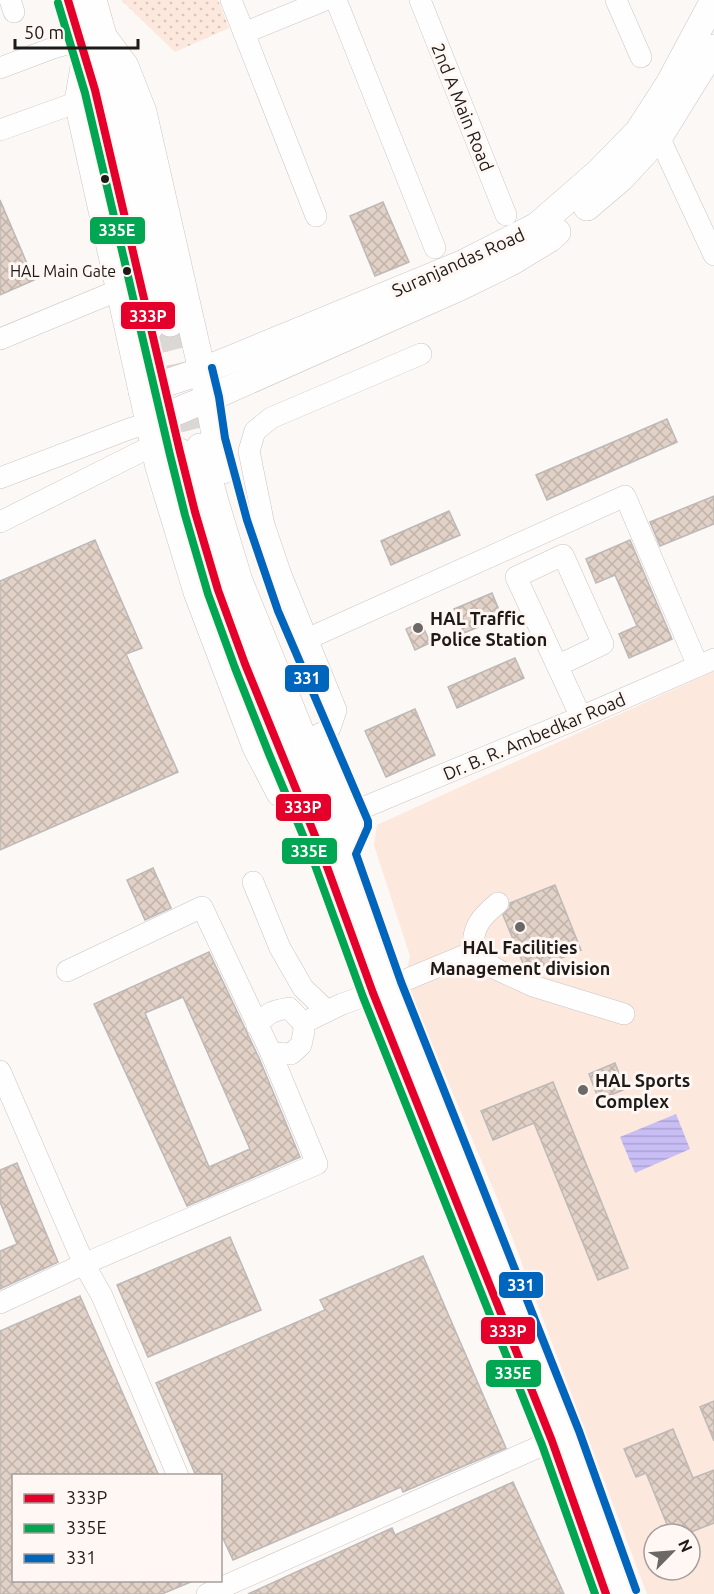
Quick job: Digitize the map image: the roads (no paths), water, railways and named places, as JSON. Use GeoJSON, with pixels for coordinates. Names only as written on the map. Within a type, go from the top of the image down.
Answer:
{"type":"FeatureCollection","features":[{"type":"Feature","properties":{"kind":"main road"},"geometry":{"type":"LineString","coordinates":[[68,0],[89,45],[95,90],[160,325]]}},
{"type":"Feature","properties":{"kind":"main road"},"geometry":{"type":"LineString","coordinates":[[93,0],[89,45],[78,102],[142,391],[171,443],[216,505],[239,581],[305,744],[334,854],[382,990],[552,1441],[606,1594]]}},
{"type":"Feature","properties":{"kind":"main road","name":"Suranjandas Road"},"geometry":{"type":"LineString","coordinates":[[653,128],[669,84],[714,0]]}},
{"type":"Feature","properties":{"kind":"main road"},"geometry":{"type":"LineString","coordinates":[[89,45],[125,66],[143,112],[209,398],[215,440],[237,523],[268,615],[358,824],[334,854]]}},
{"type":"Feature","properties":{"kind":"main road","name":"Suranjandas Road"},"geometry":{"type":"LineString","coordinates":[[171,443],[209,398],[460,287],[511,262],[549,239],[621,178],[653,128],[714,48]]}},
{"type":"Feature","properties":{"kind":"main road","name":"Suranjandas Road"},"geometry":{"type":"LineString","coordinates":[[142,391],[202,371],[462,264],[537,226],[599,172],[638,132],[653,128]]}},
{"type":"Feature","properties":{"kind":"main road"},"geometry":{"type":"LineString","coordinates":[[171,443],[162,479],[197,592],[256,747],[305,841],[334,854]]}},
{"type":"Feature","properties":{"kind":"main road"},"geometry":{"type":"LineString","coordinates":[[382,990],[569,1434],[626,1594]]}},
{"type":"Feature","properties":{"kind":"street"},"geometry":{"type":"LineString","coordinates":[[231,0],[316,216]]}},
{"type":"Feature","properties":{"kind":"street"},"geometry":{"type":"LineString","coordinates":[[244,33],[325,0]]}},
{"type":"Feature","properties":{"kind":"street"},"geometry":{"type":"LineString","coordinates":[[336,0],[435,248]]}},
{"type":"Feature","properties":{"kind":"street","name":"2nd A Main Road"},"geometry":{"type":"LineString","coordinates":[[420,0],[506,215]]}},
{"type":"Feature","properties":{"kind":"street"},"geometry":{"type":"LineString","coordinates":[[616,0],[641,57]]}},
{"type":"Feature","properties":{"kind":"street"},"geometry":{"type":"LineString","coordinates":[[0,68],[89,45]]}},
{"type":"Feature","properties":{"kind":"street"},"geometry":{"type":"LineString","coordinates":[[0,130],[78,102]]}},
{"type":"Feature","properties":{"kind":"street"},"geometry":{"type":"LineString","coordinates":[[653,128],[714,255]]}},
{"type":"Feature","properties":{"kind":"street"},"geometry":{"type":"LineString","coordinates":[[0,339],[119,290]]}},
{"type":"Feature","properties":{"kind":"street"},"geometry":{"type":"LineString","coordinates":[[319,735],[330,728],[336,711],[281,575],[264,525],[249,451],[255,431],[271,418],[421,354]]}},
{"type":"Feature","properties":{"kind":"street"},"geometry":{"type":"LineString","coordinates":[[0,478],[129,429],[171,443]]}},
{"type":"Feature","properties":{"kind":"street"},"geometry":{"type":"LineString","coordinates":[[0,522],[142,451],[171,443]]}},
{"type":"Feature","properties":{"kind":"street"},"geometry":{"type":"LineString","coordinates":[[307,639],[625,496],[706,663]]}},
{"type":"Feature","properties":{"kind":"street"},"geometry":{"type":"LineString","coordinates":[[557,666],[603,644],[563,555],[516,577],[557,666],[581,717]]}},
{"type":"Feature","properties":{"kind":"street","name":"Dr. B. R. Ambedkar Road"},"geometry":{"type":"LineString","coordinates":[[353,812],[706,663]]}},
{"type":"Feature","properties":{"kind":"street"},"geometry":{"type":"LineString","coordinates":[[253,882],[280,948],[303,988],[327,1011]]}},
{"type":"Feature","properties":{"kind":"street"},"geometry":{"type":"LineString","coordinates":[[472,952],[472,937],[482,916],[498,903]]}},
{"type":"Feature","properties":{"kind":"street"},"geometry":{"type":"LineString","coordinates":[[0,1303],[84,1264],[317,1164],[271,1053],[202,907],[67,971]]}},
{"type":"Feature","properties":{"kind":"street"},"geometry":{"type":"LineString","coordinates":[[303,1023],[342,1004],[382,990],[472,952]]}},
{"type":"Feature","properties":{"kind":"street"},"geometry":{"type":"LineString","coordinates":[[472,952],[496,969],[532,986],[624,1014]]}},
{"type":"Feature","properties":{"kind":"street"},"geometry":{"type":"LineString","coordinates":[[257,1026],[262,1018],[273,1011],[289,1008],[303,1023],[302,1045],[291,1054],[271,1053]]}},
{"type":"Feature","properties":{"kind":"street"},"geometry":{"type":"LineString","coordinates":[[0,1071],[84,1264],[102,1296],[177,1474]]}},
{"type":"Feature","properties":{"kind":"street"},"geometry":{"type":"LineString","coordinates":[[220,1587],[552,1441]]}},
{"type":"Feature","properties":{"kind":"tunnel"},"geometry":{"type":"LineString","coordinates":[[170,323],[200,447]]}},
{"type":"Feature","properties":{"kind":"tunnel"},"geometry":{"type":"LineString","coordinates":[[149,328],[180,452]]}},
{"type":"Feature","properties":{"kind":"place","name":"HAL Main Gate"},"geometry":{"type":"Point","coordinates":[127,271]}},
{"type":"Feature","properties":{"kind":"place","name":"HAL Traffic Police Station"},"geometry":{"type":"Point","coordinates":[418,628]}},
{"type":"Feature","properties":{"kind":"place","name":"HAL Facilities Management division"},"geometry":{"type":"Point","coordinates":[520,927]}},
{"type":"Feature","properties":{"kind":"place","name":"HAL Sports Complex"},"geometry":{"type":"Point","coordinates":[583,1090]}}]}
